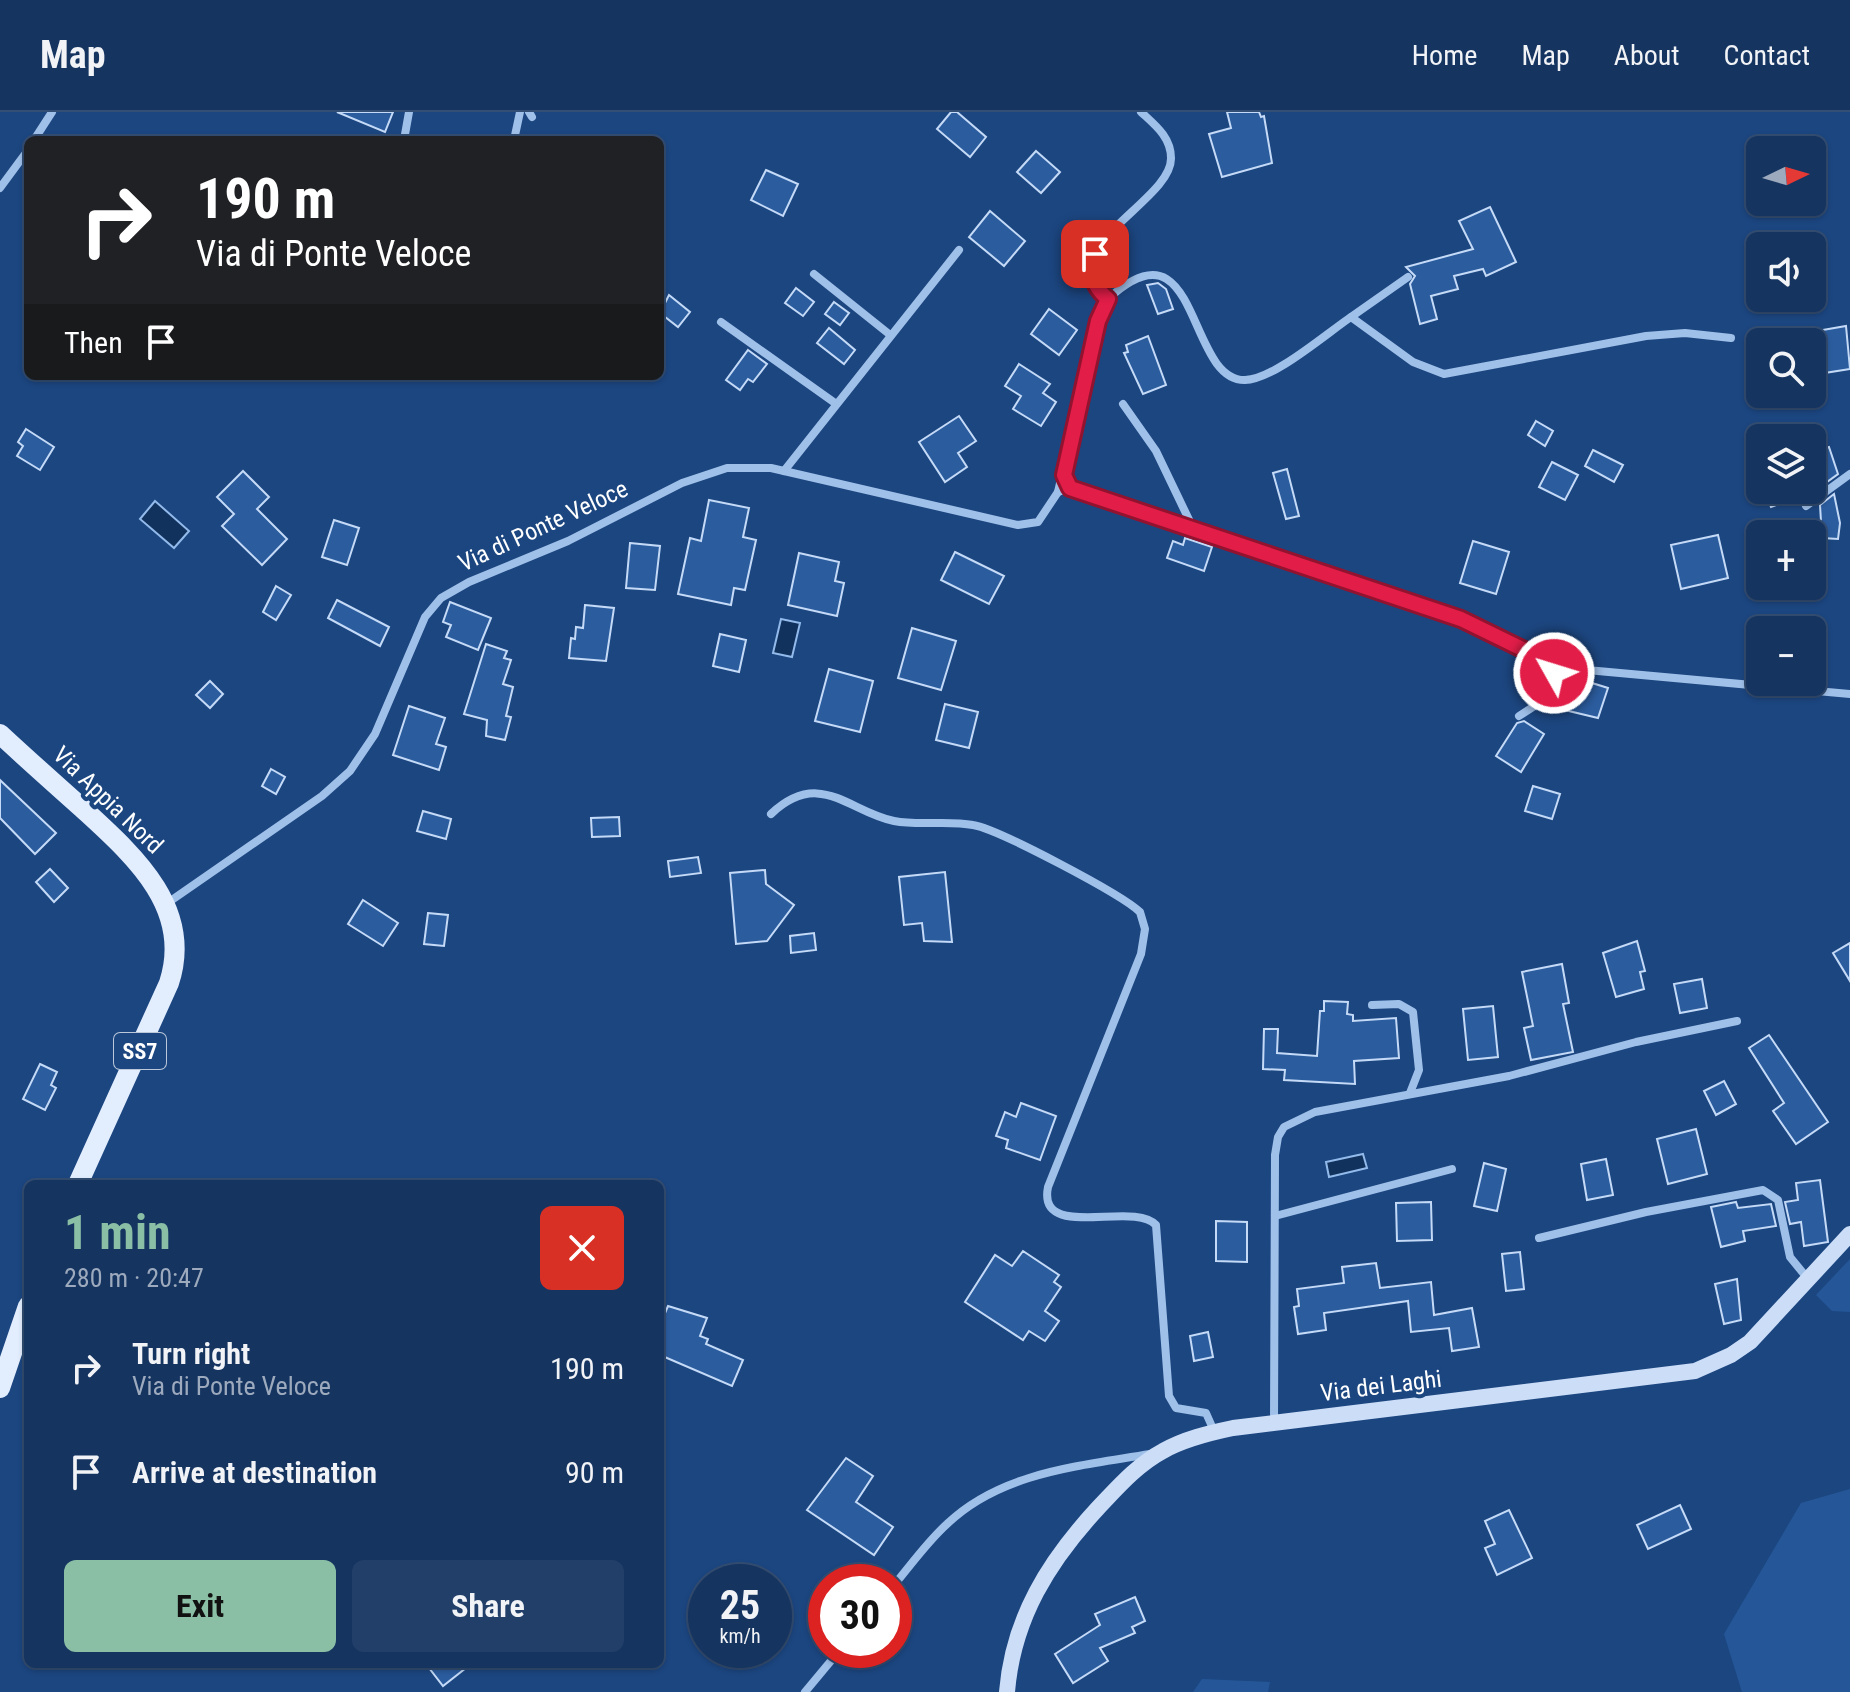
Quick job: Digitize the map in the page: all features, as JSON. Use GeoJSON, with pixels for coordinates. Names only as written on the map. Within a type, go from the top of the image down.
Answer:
{"type":"FeatureCollection","features":[{"type":"Feature","properties":{"kind":"main road","name":"Via Appia Nord"},"geometry":{"type":"LineString","coordinates":[[0,734],[127,850],[168,908]]}},
{"type":"Feature","properties":{"kind":"main road","name":"SS7"},"geometry":{"type":"LineString","coordinates":[[80,1180],[169,983],[176,945],[168,908]]}},
{"type":"Feature","properties":{"kind":"main road","name":"Via dei Laghi"},"geometry":{"type":"LineString","coordinates":[[1007,1692],[1017,1636],[1041,1581],[1060,1552],[1114,1491],[1160,1452],[1214,1431],[1695,1371],[1741,1349],[1809,1281],[1850,1234]]}},
{"type":"Feature","properties":{"kind":"main road"},"geometry":{"type":"LineString","coordinates":[[0,1388],[24,1318]]}},
{"type":"Feature","properties":{"kind":"street"},"geometry":{"type":"LineString","coordinates":[[37,136],[52,112]]}},
{"type":"Feature","properties":{"kind":"street"},"geometry":{"type":"LineString","coordinates":[[405,136],[409,112]]}},
{"type":"Feature","properties":{"kind":"street"},"geometry":{"type":"LineString","coordinates":[[515,136],[520,112]]}},
{"type":"Feature","properties":{"kind":"street"},"geometry":{"type":"LineString","coordinates":[[1108,299],[1094,281],[1092,267],[1095,254],[1162,179],[1171,163],[1166,138],[1141,112]]}},
{"type":"Feature","properties":{"kind":"street"},"geometry":{"type":"LineString","coordinates":[[0,188],[24,155]]}},
{"type":"Feature","properties":{"kind":"street"},"geometry":{"type":"LineString","coordinates":[[784,471],[889,334],[959,250]]}},
{"type":"Feature","properties":{"kind":"street"},"geometry":{"type":"LineString","coordinates":[[814,274],[889,334]]}},
{"type":"Feature","properties":{"kind":"street"},"geometry":{"type":"LineString","coordinates":[[1058,492],[1098,321],[1108,299],[1122,287],[1144,277],[1159,276],[1169,281],[1182,293],[1219,364],[1231,377],[1245,380],[1272,371],[1408,277]]}},
{"type":"Feature","properties":{"kind":"street"},"geometry":{"type":"LineString","coordinates":[[1351,317],[1413,362],[1444,374],[1646,336],[1685,333],[1731,338]]}},
{"type":"Feature","properties":{"kind":"street"},"geometry":{"type":"LineString","coordinates":[[721,322],[835,403]]}},
{"type":"Feature","properties":{"kind":"street"},"geometry":{"type":"LineString","coordinates":[[1123,404],[1156,451],[1193,528]]}},
{"type":"Feature","properties":{"kind":"street","name":"Via di Ponte Veloce"},"geometry":{"type":"LineString","coordinates":[[168,908],[322,796],[350,771],[375,734],[425,617],[449,592],[568,541],[697,477],[739,467],[784,471],[1018,525],[1038,522],[1058,492]]}},
{"type":"Feature","properties":{"kind":"street"},"geometry":{"type":"LineString","coordinates":[[1806,506],[1850,474]]}},
{"type":"Feature","properties":{"kind":"street"},"geometry":{"type":"LineString","coordinates":[[1064,475],[1070,488]]}},
{"type":"Feature","properties":{"kind":"street"},"geometry":{"type":"LineString","coordinates":[[1058,492],[1070,488],[1461,619],[1555,665],[1582,671],[1850,694]]}},
{"type":"Feature","properties":{"kind":"street"},"geometry":{"type":"LineString","coordinates":[[1519,716],[1544,700],[1555,665]]}},
{"type":"Feature","properties":{"kind":"street"},"geometry":{"type":"LineString","coordinates":[[771,814],[790,800],[825,795],[849,800],[890,820],[976,825],[1097,886],[1140,912],[1145,929],[1141,954],[1048,1187],[1047,1199],[1053,1211],[1067,1217],[1141,1216],[1156,1225],[1169,1396],[1176,1408],[1206,1413],[1214,1431]]}},
{"type":"Feature","properties":{"kind":"street"},"geometry":{"type":"LineString","coordinates":[[1372,1005],[1399,1004],[1413,1012],[1419,1070],[1409,1093]]}},
{"type":"Feature","properties":{"kind":"street"},"geometry":{"type":"LineString","coordinates":[[1274,1423],[1276,1148],[1284,1127],[1315,1112],[1509,1076],[1636,1042],[1737,1021]]}},
{"type":"Feature","properties":{"kind":"street"},"geometry":{"type":"LineString","coordinates":[[1275,1216],[1452,1169]]}},
{"type":"Feature","properties":{"kind":"street"},"geometry":{"type":"LineString","coordinates":[[1539,1238],[1646,1212],[1763,1190],[1778,1200],[1790,1257],[1809,1281]]}},
{"type":"Feature","properties":{"kind":"street"},"geometry":{"type":"LineString","coordinates":[[912,1564],[948,1522],[995,1491],[1055,1471],[1160,1452]]}},
{"type":"Feature","properties":{"kind":"street"},"geometry":{"type":"LineString","coordinates":[[805,1692],[825,1668]]}},
{"type":"Feature","properties":{"kind":"shaded area"},"geometry":{"type":"Polygon","coordinates":[[[155,501],[189,531],[174,548],[140,519],[155,501]]]}},
{"type":"Feature","properties":{"kind":"shaded area"},"geometry":{"type":"Polygon","coordinates":[[[781,619],[800,623],[792,657],[773,653],[781,619]]]}},
{"type":"Feature","properties":{"kind":"shaded area"},"geometry":{"type":"Polygon","coordinates":[[[1363,1154],[1367,1168],[1329,1177],[1326,1162],[1363,1154]]]}},
{"type":"Feature","properties":{"kind":"shaded area"},"geometry":{"type":"Polygon","coordinates":[[[1850,1259],[1850,1312],[1832,1311],[1816,1295],[1850,1259]]]}},
{"type":"Feature","properties":{"kind":"shaded area"},"geometry":{"type":"Polygon","coordinates":[[[1850,1489],[1850,1692],[1742,1692],[1724,1634],[1801,1503],[1850,1489]]]}},
{"type":"Feature","properties":{"kind":"shaded area"},"geometry":{"type":"Polygon","coordinates":[[[1202,1679],[1270,1682],[1268,1692],[1193,1692],[1202,1679]]]}},
{"type":"Feature","properties":{"kind":"building"},"geometry":{"type":"Polygon","coordinates":[[[337,112],[393,112],[385,132],[337,112]]]}},
{"type":"Feature","properties":{"kind":"building"},"geometry":{"type":"Polygon","coordinates":[[[951,112],[957,112],[986,137],[970,157],[937,129],[951,112]]]}},
{"type":"Feature","properties":{"kind":"building"},"geometry":{"type":"Polygon","coordinates":[[[1227,112],[1259,112],[1261,117],[1264,116],[1272,163],[1222,177],[1209,134],[1231,128],[1227,112]]]}},
{"type":"Feature","properties":{"kind":"building"},"geometry":{"type":"Polygon","coordinates":[[[1036,151],[1060,172],[1041,193],[1017,172],[1036,151]]]}},
{"type":"Feature","properties":{"kind":"building"},"geometry":{"type":"Polygon","coordinates":[[[766,170],[798,184],[783,216],[751,200],[766,170]]]}},
{"type":"Feature","properties":{"kind":"building"},"geometry":{"type":"Polygon","coordinates":[[[1490,207],[1516,262],[1486,276],[1483,269],[1454,276],[1458,289],[1431,296],[1437,319],[1420,324],[1410,284],[1415,276],[1406,267],[1473,249],[1459,221],[1490,207]]]}},
{"type":"Feature","properties":{"kind":"building"},"geometry":{"type":"Polygon","coordinates":[[[990,211],[1025,241],[1004,266],[969,237],[990,211]]]}},
{"type":"Feature","properties":{"kind":"building"},"geometry":{"type":"Polygon","coordinates":[[[1158,283],[1166,289],[1173,309],[1158,314],[1147,285],[1158,283]]]}},
{"type":"Feature","properties":{"kind":"building"},"geometry":{"type":"Polygon","coordinates":[[[796,288],[814,302],[803,316],[785,303],[796,288]]]}},
{"type":"Feature","properties":{"kind":"building"},"geometry":{"type":"Polygon","coordinates":[[[669,295],[690,312],[678,327],[664,316],[664,305],[669,295]]]}},
{"type":"Feature","properties":{"kind":"building"},"geometry":{"type":"Polygon","coordinates":[[[834,302],[849,313],[840,325],[825,314],[834,302]]]}},
{"type":"Feature","properties":{"kind":"building"},"geometry":{"type":"Polygon","coordinates":[[[1049,309],[1077,330],[1059,355],[1031,334],[1049,309]]]}},
{"type":"Feature","properties":{"kind":"building"},"geometry":{"type":"Polygon","coordinates":[[[1846,326],[1850,369],[1826,373],[1826,329],[1846,326]]]}},
{"type":"Feature","properties":{"kind":"building"},"geometry":{"type":"Polygon","coordinates":[[[829,328],[855,350],[844,364],[817,343],[829,328]]]}},
{"type":"Feature","properties":{"kind":"building"},"geometry":{"type":"Polygon","coordinates":[[[1148,336],[1166,385],[1143,394],[1124,353],[1128,352],[1126,345],[1148,336]]]}},
{"type":"Feature","properties":{"kind":"building"},"geometry":{"type":"Polygon","coordinates":[[[748,350],[767,364],[753,382],[748,379],[740,390],[726,380],[748,350]]]}},
{"type":"Feature","properties":{"kind":"building"},"geometry":{"type":"Polygon","coordinates":[[[1019,364],[1050,384],[1043,393],[1056,402],[1041,426],[1013,409],[1021,396],[1005,386],[1019,364]]]}},
{"type":"Feature","properties":{"kind":"building"},"geometry":{"type":"Polygon","coordinates":[[[959,416],[976,441],[958,453],[967,467],[945,482],[919,442],[959,416]]]}},
{"type":"Feature","properties":{"kind":"building"},"geometry":{"type":"Polygon","coordinates":[[[1536,421],[1553,431],[1545,446],[1528,435],[1536,421]]]}},
{"type":"Feature","properties":{"kind":"building"},"geometry":{"type":"Polygon","coordinates":[[[26,429],[54,447],[40,470],[17,456],[23,446],[18,442],[26,429]]]}},
{"type":"Feature","properties":{"kind":"building"},"geometry":{"type":"Polygon","coordinates":[[[1829,447],[1838,474],[1826,483],[1826,448],[1829,447]]]}},
{"type":"Feature","properties":{"kind":"building"},"geometry":{"type":"Polygon","coordinates":[[[1593,450],[1623,465],[1614,482],[1585,466],[1593,450]]]}},
{"type":"Feature","properties":{"kind":"building"},"geometry":{"type":"Polygon","coordinates":[[[1552,462],[1578,475],[1565,500],[1539,487],[1552,462]]]}},
{"type":"Feature","properties":{"kind":"building"},"geometry":{"type":"Polygon","coordinates":[[[1287,469],[1299,516],[1286,519],[1273,473],[1287,469]]]}},
{"type":"Feature","properties":{"kind":"building"},"geometry":{"type":"Polygon","coordinates":[[[243,471],[269,497],[257,509],[287,539],[262,565],[222,526],[234,514],[217,497],[243,471]]]}},
{"type":"Feature","properties":{"kind":"building"},"geometry":{"type":"Polygon","coordinates":[[[1834,494],[1840,523],[1838,539],[1826,538],[1826,520],[1821,520],[1820,505],[1826,504],[1834,494]]]}},
{"type":"Feature","properties":{"kind":"building"},"geometry":{"type":"Polygon","coordinates":[[[709,500],[749,508],[743,537],[756,540],[745,590],[734,588],[731,605],[678,594],[690,538],[701,541],[709,500]]]}},
{"type":"Feature","properties":{"kind":"building"},"geometry":{"type":"Polygon","coordinates":[[[334,520],[359,528],[347,565],[322,557],[334,520]]]}},
{"type":"Feature","properties":{"kind":"building"},"geometry":{"type":"Polygon","coordinates":[[[1718,535],[1728,578],[1681,589],[1671,545],[1718,535]]]}},
{"type":"Feature","properties":{"kind":"building"},"geometry":{"type":"Polygon","coordinates":[[[1185,538],[1212,547],[1204,571],[1167,558],[1173,541],[1183,545],[1185,538]]]}},
{"type":"Feature","properties":{"kind":"building"},"geometry":{"type":"Polygon","coordinates":[[[1473,541],[1509,552],[1496,594],[1460,583],[1473,541]]]}},
{"type":"Feature","properties":{"kind":"building"},"geometry":{"type":"Polygon","coordinates":[[[630,543],[660,546],[655,590],[626,588],[630,543]]]}},
{"type":"Feature","properties":{"kind":"building"},"geometry":{"type":"Polygon","coordinates":[[[955,552],[1004,576],[989,604],[941,580],[955,552]]]}},
{"type":"Feature","properties":{"kind":"building"},"geometry":{"type":"Polygon","coordinates":[[[799,553],[839,562],[835,581],[844,583],[837,616],[788,605],[799,553]]]}},
{"type":"Feature","properties":{"kind":"building"},"geometry":{"type":"Polygon","coordinates":[[[276,586],[291,595],[276,620],[263,612],[276,586]]]}},
{"type":"Feature","properties":{"kind":"building"},"geometry":{"type":"Polygon","coordinates":[[[337,600],[389,627],[380,646],[328,618],[337,600]]]}},
{"type":"Feature","properties":{"kind":"building"},"geometry":{"type":"Polygon","coordinates":[[[450,602],[491,618],[478,650],[446,637],[451,625],[443,622],[450,602]]]}},
{"type":"Feature","properties":{"kind":"building"},"geometry":{"type":"Polygon","coordinates":[[[585,605],[614,608],[606,661],[569,658],[571,638],[575,639],[576,627],[583,628],[585,605]]]}},
{"type":"Feature","properties":{"kind":"building"},"geometry":{"type":"Polygon","coordinates":[[[912,628],[956,641],[941,690],[898,678],[912,628]]]}},
{"type":"Feature","properties":{"kind":"building"},"geometry":{"type":"Polygon","coordinates":[[[720,634],[746,640],[739,672],[713,666],[720,634]]]}},
{"type":"Feature","properties":{"kind":"building"},"geometry":{"type":"Polygon","coordinates":[[[486,644],[507,651],[504,658],[511,660],[503,684],[513,687],[506,716],[511,717],[505,740],[486,736],[487,720],[464,714],[486,644]]]}},
{"type":"Feature","properties":{"kind":"building"},"geometry":{"type":"Polygon","coordinates":[[[829,669],[873,681],[860,732],[815,721],[829,669]]]}},
{"type":"Feature","properties":{"kind":"building"},"geometry":{"type":"Polygon","coordinates":[[[1560,673],[1608,688],[1598,718],[1548,706],[1560,673]]]}},
{"type":"Feature","properties":{"kind":"building"},"geometry":{"type":"Polygon","coordinates":[[[210,681],[223,694],[210,708],[196,695],[210,681]]]}},
{"type":"Feature","properties":{"kind":"building"},"geometry":{"type":"Polygon","coordinates":[[[945,704],[978,712],[969,748],[936,740],[945,704]]]}},
{"type":"Feature","properties":{"kind":"building"},"geometry":{"type":"Polygon","coordinates":[[[409,706],[445,718],[436,744],[446,747],[439,770],[393,755],[409,706]]]}},
{"type":"Feature","properties":{"kind":"building"},"geometry":{"type":"Polygon","coordinates":[[[1524,721],[1544,734],[1521,772],[1496,756],[1517,723],[1524,721]]]}},
{"type":"Feature","properties":{"kind":"building"},"geometry":{"type":"Polygon","coordinates":[[[271,769],[285,777],[276,794],[262,786],[271,769]]]}},
{"type":"Feature","properties":{"kind":"building"},"geometry":{"type":"Polygon","coordinates":[[[0,780],[56,833],[35,854],[0,818],[0,780]]]}},
{"type":"Feature","properties":{"kind":"building"},"geometry":{"type":"Polygon","coordinates":[[[1533,786],[1560,794],[1552,819],[1525,811],[1533,786]]]}},
{"type":"Feature","properties":{"kind":"building"},"geometry":{"type":"Polygon","coordinates":[[[423,811],[451,819],[446,839],[417,831],[423,811]]]}},
{"type":"Feature","properties":{"kind":"building"},"geometry":{"type":"Polygon","coordinates":[[[619,817],[620,836],[592,837],[591,818],[619,817]]]}},
{"type":"Feature","properties":{"kind":"building"},"geometry":{"type":"Polygon","coordinates":[[[698,857],[701,873],[670,877],[668,861],[698,857]]]}},
{"type":"Feature","properties":{"kind":"building"},"geometry":{"type":"Polygon","coordinates":[[[50,869],[68,888],[54,902],[36,882],[50,869]]]}},
{"type":"Feature","properties":{"kind":"building"},"geometry":{"type":"Polygon","coordinates":[[[765,870],[766,884],[794,905],[767,941],[736,944],[730,873],[765,870]]]}},
{"type":"Feature","properties":{"kind":"building"},"geometry":{"type":"Polygon","coordinates":[[[945,872],[952,942],[924,941],[922,923],[904,925],[899,877],[945,872]]]}},
{"type":"Feature","properties":{"kind":"building"},"geometry":{"type":"Polygon","coordinates":[[[363,900],[398,923],[383,946],[348,924],[363,900]]]}},
{"type":"Feature","properties":{"kind":"building"},"geometry":{"type":"Polygon","coordinates":[[[428,913],[448,915],[444,946],[424,944],[428,913]]]}},
{"type":"Feature","properties":{"kind":"building"},"geometry":{"type":"Polygon","coordinates":[[[814,933],[816,950],[791,953],[790,936],[814,933]]]}},
{"type":"Feature","properties":{"kind":"building"},"geometry":{"type":"Polygon","coordinates":[[[1637,941],[1645,971],[1640,972],[1644,989],[1616,997],[1603,953],[1637,941]]]}},
{"type":"Feature","properties":{"kind":"building"},"geometry":{"type":"Polygon","coordinates":[[[1850,943],[1850,981],[1833,953],[1850,943]]]}},
{"type":"Feature","properties":{"kind":"building"},"geometry":{"type":"Polygon","coordinates":[[[1562,964],[1569,1003],[1563,1004],[1573,1052],[1531,1060],[1524,1028],[1533,1026],[1522,972],[1562,964]]]}},
{"type":"Feature","properties":{"kind":"building"},"geometry":{"type":"Polygon","coordinates":[[[1702,979],[1707,1008],[1680,1013],[1674,984],[1702,979]]]}},
{"type":"Feature","properties":{"kind":"building"},"geometry":{"type":"Polygon","coordinates":[[[1324,1001],[1348,1002],[1347,1014],[1353,1015],[1353,1021],[1396,1018],[1399,1058],[1354,1061],[1355,1084],[1284,1080],[1285,1070],[1263,1069],[1264,1029],[1278,1029],[1277,1053],[1317,1056],[1320,1011],[1324,1011],[1324,1001]]]}},
{"type":"Feature","properties":{"kind":"building"},"geometry":{"type":"Polygon","coordinates":[[[1493,1006],[1498,1057],[1468,1060],[1463,1009],[1493,1006]]]}},
{"type":"Feature","properties":{"kind":"building"},"geometry":{"type":"Polygon","coordinates":[[[1769,1035],[1828,1122],[1796,1144],[1773,1111],[1784,1103],[1749,1048],[1769,1035]]]}},
{"type":"Feature","properties":{"kind":"building"},"geometry":{"type":"Polygon","coordinates":[[[40,1064],[57,1072],[51,1085],[56,1088],[45,1110],[23,1099],[40,1064]]]}},
{"type":"Feature","properties":{"kind":"building"},"geometry":{"type":"Polygon","coordinates":[[[1724,1081],[1736,1104],[1716,1115],[1704,1091],[1724,1081]]]}},
{"type":"Feature","properties":{"kind":"building"},"geometry":{"type":"Polygon","coordinates":[[[1021,1103],[1056,1116],[1040,1160],[1006,1148],[1008,1140],[996,1136],[1005,1112],[1016,1117],[1021,1103]]]}},
{"type":"Feature","properties":{"kind":"building"},"geometry":{"type":"Polygon","coordinates":[[[1696,1129],[1707,1174],[1668,1184],[1657,1139],[1696,1129]]]}},
{"type":"Feature","properties":{"kind":"building"},"geometry":{"type":"Polygon","coordinates":[[[1606,1159],[1613,1195],[1587,1200],[1581,1164],[1606,1159]]]}},
{"type":"Feature","properties":{"kind":"building"},"geometry":{"type":"Polygon","coordinates":[[[1484,1163],[1506,1169],[1497,1211],[1474,1206],[1484,1163]]]}},
{"type":"Feature","properties":{"kind":"building"},"geometry":{"type":"Polygon","coordinates":[[[1820,1180],[1828,1242],[1804,1246],[1801,1222],[1790,1224],[1785,1202],[1798,1200],[1796,1183],[1820,1180]]]}},
{"type":"Feature","properties":{"kind":"building"},"geometry":{"type":"Polygon","coordinates":[[[1431,1202],[1432,1240],[1397,1241],[1396,1203],[1431,1202]]]}},
{"type":"Feature","properties":{"kind":"building"},"geometry":{"type":"Polygon","coordinates":[[[1736,1202],[1738,1208],[1771,1204],[1776,1226],[1743,1231],[1745,1241],[1721,1247],[1711,1207],[1736,1202]]]}},
{"type":"Feature","properties":{"kind":"building"},"geometry":{"type":"Polygon","coordinates":[[[1216,1221],[1247,1222],[1247,1262],[1216,1261],[1216,1221]]]}},
{"type":"Feature","properties":{"kind":"building"},"geometry":{"type":"Polygon","coordinates":[[[1023,1251],[1059,1275],[1054,1282],[1061,1287],[1045,1311],[1059,1321],[1045,1341],[1029,1331],[1023,1340],[965,1302],[995,1255],[1012,1266],[1023,1251]]]}},
{"type":"Feature","properties":{"kind":"building"},"geometry":{"type":"Polygon","coordinates":[[[1520,1252],[1524,1289],[1506,1291],[1502,1254],[1520,1252]]]}},
{"type":"Feature","properties":{"kind":"building"},"geometry":{"type":"Polygon","coordinates":[[[1376,1263],[1380,1288],[1431,1282],[1434,1315],[1472,1308],[1479,1347],[1452,1351],[1449,1328],[1411,1332],[1408,1301],[1324,1313],[1326,1330],[1298,1334],[1294,1307],[1299,1306],[1297,1289],[1344,1283],[1342,1267],[1376,1263]]]}},
{"type":"Feature","properties":{"kind":"building"},"geometry":{"type":"Polygon","coordinates":[[[1737,1279],[1741,1320],[1724,1324],[1715,1284],[1737,1279]]]}},
{"type":"Feature","properties":{"kind":"building"},"geometry":{"type":"Polygon","coordinates":[[[668,1306],[707,1318],[700,1336],[708,1339],[706,1344],[743,1360],[732,1386],[664,1357],[664,1316],[668,1306]]]}},
{"type":"Feature","properties":{"kind":"building"},"geometry":{"type":"Polygon","coordinates":[[[1208,1332],[1213,1357],[1194,1361],[1190,1336],[1208,1332]]]}},
{"type":"Feature","properties":{"kind":"building"},"geometry":{"type":"Polygon","coordinates":[[[846,1458],[873,1476],[856,1502],[893,1527],[874,1555],[807,1510],[846,1458]]]}},
{"type":"Feature","properties":{"kind":"building"},"geometry":{"type":"Polygon","coordinates":[[[1680,1505],[1691,1529],[1648,1549],[1637,1525],[1680,1505]]]}},
{"type":"Feature","properties":{"kind":"building"},"geometry":{"type":"Polygon","coordinates":[[[1509,1510],[1532,1558],[1497,1575],[1485,1548],[1495,1544],[1485,1521],[1509,1510]]]}},
{"type":"Feature","properties":{"kind":"building"},"geometry":{"type":"Polygon","coordinates":[[[1135,1597],[1145,1621],[1132,1627],[1135,1633],[1100,1648],[1108,1661],[1073,1683],[1055,1654],[1100,1625],[1095,1614],[1135,1597]]]}},
{"type":"Feature","properties":{"kind":"building"},"geometry":{"type":"Polygon","coordinates":[[[429,1668],[466,1668],[443,1686],[429,1668]]]}},
{"type":"Feature","properties":{"kind":"route"},"geometry":{"type":"LineString","coordinates":[[1095,254],[1092,274],[1096,288],[1108,299],[1098,321],[1064,475],[1070,488],[1461,619],[1555,665],[1554,673]]}}]}
